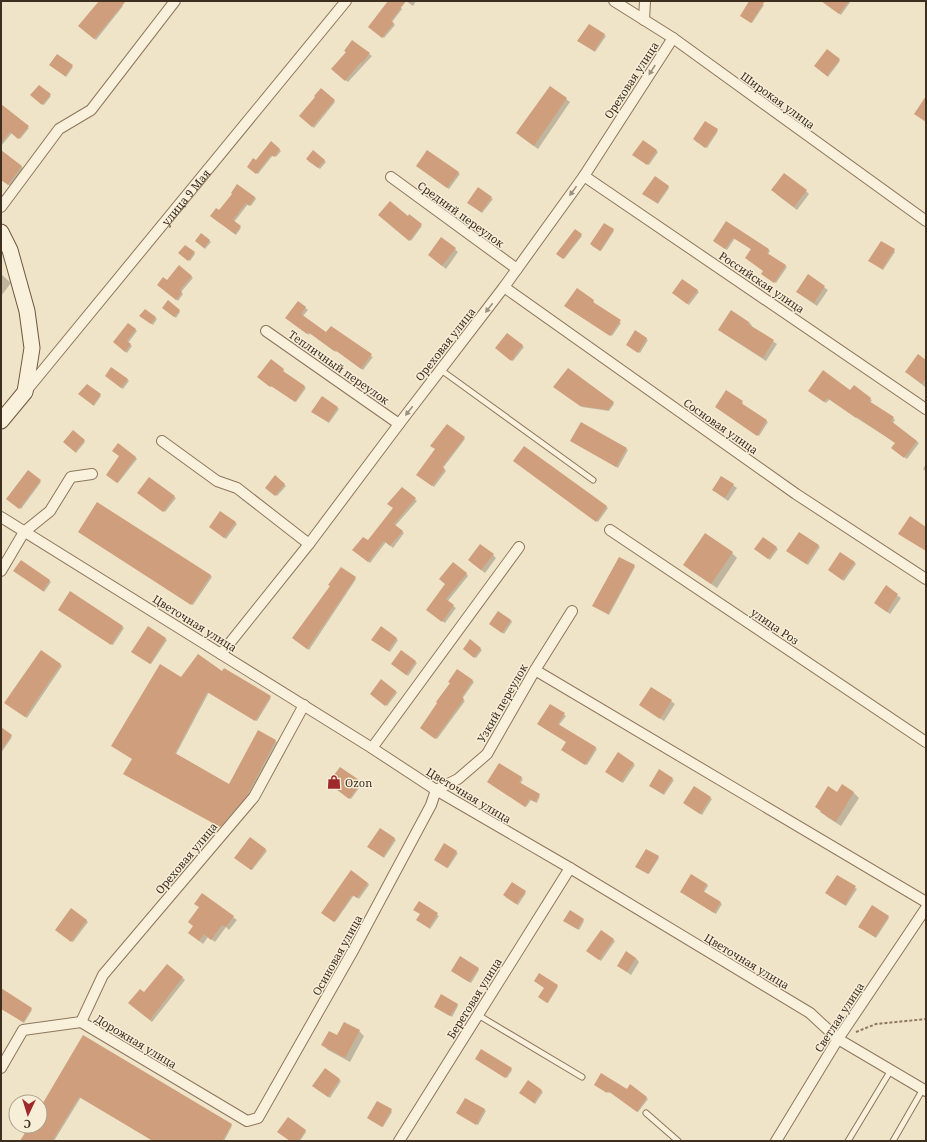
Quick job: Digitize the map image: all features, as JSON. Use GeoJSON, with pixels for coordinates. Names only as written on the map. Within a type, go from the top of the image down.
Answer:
{"type":"FeatureCollection","features":[{"type":"Feature","properties":{"kind":"street"},"geometry":{"type":"LineString","coordinates":[[1,207],[59,129],[91,110],[175,1]]}},
{"type":"Feature","properties":{"kind":"street","name":"улица 9 Мая"},"geometry":{"type":"LineString","coordinates":[[1,421],[346,1]]}},
{"type":"Feature","properties":{"kind":"street","name":"Широкая улица"},"geometry":{"type":"LineString","coordinates":[[614,1],[673,38],[926,222]]}},
{"type":"Feature","properties":{"kind":"street"},"geometry":{"type":"LineString","coordinates":[[644,20],[645,1]]}},
{"type":"Feature","properties":{"kind":"street","name":"Ореховая улица"},"geometry":{"type":"LineString","coordinates":[[221,654],[310,544],[399,424],[504,288],[584,176],[673,38]]}},
{"type":"Feature","properties":{"kind":"street","name":"Российская улица"},"geometry":{"type":"LineString","coordinates":[[584,176],[926,409]]}},
{"type":"Feature","properties":{"kind":"street","name":"Средний переулок"},"geometry":{"type":"LineString","coordinates":[[391,177],[517,269]]}},
{"type":"Feature","properties":{"kind":"street"},"geometry":{"type":"LineString","coordinates":[[1,232],[10,250],[27,311],[32,348],[25,392]]}},
{"type":"Feature","properties":{"kind":"street","name":"Сосновая улица"},"geometry":{"type":"LineString","coordinates":[[504,288],[796,494],[926,580]]}},
{"type":"Feature","properties":{"kind":"street","name":"Тепличный переулок"},"geometry":{"type":"LineString","coordinates":[[266,331],[399,424]]}},
{"type":"Feature","properties":{"kind":"street"},"geometry":{"type":"LineString","coordinates":[[162,441],[217,481],[237,488],[310,544]]}},
{"type":"Feature","properties":{"kind":"street"},"geometry":{"type":"LineString","coordinates":[[1,571],[24,532],[50,510],[71,477],[92,474]]}},
{"type":"Feature","properties":{"kind":"street","name":"Цветочная улица"},"geometry":{"type":"LineString","coordinates":[[1,517],[304,705],[436,790],[570,868],[810,1013],[838,1039],[924,1090]]}},
{"type":"Feature","properties":{"kind":"street","name":"улица Роз"},"geometry":{"type":"LineString","coordinates":[[610,530],[926,742]]}},
{"type":"Feature","properties":{"kind":"street"},"geometry":{"type":"LineString","coordinates":[[372,748],[519,547]]}},
{"type":"Feature","properties":{"kind":"street","name":"Узкий переулок"},"geometry":{"type":"LineString","coordinates":[[436,790],[458,779],[487,754],[535,670],[572,611]]}},
{"type":"Feature","properties":{"kind":"street"},"geometry":{"type":"LineString","coordinates":[[535,670],[926,902]]}},
{"type":"Feature","properties":{"kind":"street","name":"Ореховая улица"},"geometry":{"type":"LineString","coordinates":[[82,1022],[103,975],[254,796],[304,705]]}},
{"type":"Feature","properties":{"kind":"street","name":"Осиновая улица"},"geometry":{"type":"LineString","coordinates":[[247,1121],[258,1118],[296,1054],[431,805],[436,790]]}},
{"type":"Feature","properties":{"kind":"street","name":"Береговая улица"},"geometry":{"type":"LineString","coordinates":[[401,1140],[570,868]]}},
{"type":"Feature","properties":{"kind":"street","name":"Светлая улица"},"geometry":{"type":"LineString","coordinates":[[776,1141],[838,1039],[926,908]]}},
{"type":"Feature","properties":{"kind":"street","name":"Дорожная улица"},"geometry":{"type":"LineString","coordinates":[[1,1068],[24,1030],[82,1022],[247,1121]]}},
{"type":"Feature","properties":{"kind":"lane"},"geometry":{"type":"LineString","coordinates":[[441,370],[593,480]]}},
{"type":"Feature","properties":{"kind":"lane"},"geometry":{"type":"LineString","coordinates":[[478,1015],[582,1077]]}},
{"type":"Feature","properties":{"kind":"lane"},"geometry":{"type":"LineString","coordinates":[[848,1141],[891,1070]]}},
{"type":"Feature","properties":{"kind":"lane"},"geometry":{"type":"LineString","coordinates":[[893,1141],[924,1090]]}},
{"type":"Feature","properties":{"kind":"lane"},"geometry":{"type":"LineString","coordinates":[[646,1113],[678,1141]]}},
{"type":"Feature","properties":{"kind":"path"},"geometry":{"type":"LineString","coordinates":[[838,1039],[876,1024],[926,1018]]}},
{"type":"Feature","properties":{"kind":"building"},"geometry":{"type":"Polygon","coordinates":[[[99,1],[126,1],[94,39],[78,26],[99,1]]]}},
{"type":"Feature","properties":{"kind":"building"},"geometry":{"type":"Polygon","coordinates":[[[388,1],[406,1],[391,21],[394,23],[382,38],[368,27],[388,1]]]}},
{"type":"Feature","properties":{"kind":"building"},"geometry":{"type":"Polygon","coordinates":[[[749,1],[765,1],[751,23],[740,16],[749,1]]]}},
{"type":"Feature","properties":{"kind":"building"},"geometry":{"type":"Polygon","coordinates":[[[821,1],[849,1],[839,14],[821,1]]]}},
{"type":"Feature","properties":{"kind":"building"},"geometry":{"type":"Polygon","coordinates":[[[589,24],[605,34],[594,51],[577,41],[589,24]]]}},
{"type":"Feature","properties":{"kind":"building"},"geometry":{"type":"Polygon","coordinates":[[[352,40],[370,53],[345,81],[331,69],[346,52],[344,51],[352,40]]]}},
{"type":"Feature","properties":{"kind":"building"},"geometry":{"type":"Polygon","coordinates":[[[827,49],[840,59],[827,76],[814,66],[827,49]]]}},
{"type":"Feature","properties":{"kind":"building"},"geometry":{"type":"Polygon","coordinates":[[[57,54],[73,65],[65,76],[49,65],[57,54]]]}},
{"type":"Feature","properties":{"kind":"building"},"geometry":{"type":"Polygon","coordinates":[[[39,85],[51,94],[42,105],[30,95],[39,85]]]}},
{"type":"Feature","properties":{"kind":"building"},"geometry":{"type":"Polygon","coordinates":[[[550,86],[567,98],[534,146],[516,133],[550,86]]]}},
{"type":"Feature","properties":{"kind":"building"},"geometry":{"type":"Polygon","coordinates":[[[321,88],[335,100],[312,127],[299,116],[321,88]]]}},
{"type":"Feature","properties":{"kind":"building"},"geometry":{"type":"Polygon","coordinates":[[[926,96],[926,122],[914,114],[926,96]]]}},
{"type":"Feature","properties":{"kind":"building"},"geometry":{"type":"Polygon","coordinates":[[[1,104],[29,126],[18,139],[10,132],[1,143],[1,104]]]}},
{"type":"Feature","properties":{"kind":"building"},"geometry":{"type":"Polygon","coordinates":[[[705,121],[718,129],[705,148],[693,139],[705,121]]]}},
{"type":"Feature","properties":{"kind":"building"},"geometry":{"type":"Polygon","coordinates":[[[643,140],[657,150],[647,165],[632,155],[643,140]]]}},
{"type":"Feature","properties":{"kind":"building"},"geometry":{"type":"Polygon","coordinates":[[[271,141],[280,149],[274,157],[271,155],[256,174],[247,167],[253,158],[256,160],[271,141]]]}},
{"type":"Feature","properties":{"kind":"building"},"geometry":{"type":"Polygon","coordinates":[[[1,150],[22,166],[8,185],[1,180],[1,150]]]}},
{"type":"Feature","properties":{"kind":"building"},"geometry":{"type":"Polygon","coordinates":[[[313,150],[325,160],[318,168],[306,159],[313,150]]]}},
{"type":"Feature","properties":{"kind":"building"},"geometry":{"type":"Polygon","coordinates":[[[427,150],[459,172],[447,188],[416,166],[427,150]]]}},
{"type":"Feature","properties":{"kind":"building"},"geometry":{"type":"Polygon","coordinates":[[[784,173],[807,190],[794,207],[771,190],[784,173]]]}},
{"type":"Feature","properties":{"kind":"building"},"geometry":{"type":"Polygon","coordinates":[[[655,176],[669,186],[657,203],[642,194],[655,176]]]}},
{"type":"Feature","properties":{"kind":"building"},"geometry":{"type":"Polygon","coordinates":[[[237,184],[255,197],[249,206],[246,203],[233,220],[241,226],[235,234],[210,216],[216,208],[219,210],[232,194],[231,193],[237,184]]]}},
{"type":"Feature","properties":{"kind":"building"},"geometry":{"type":"Polygon","coordinates":[[[478,187],[492,197],[481,212],[467,203],[478,187]]]}},
{"type":"Feature","properties":{"kind":"building"},"geometry":{"type":"Polygon","coordinates":[[[390,201],[408,216],[409,214],[422,224],[409,241],[378,215],[390,201]]]}},
{"type":"Feature","properties":{"kind":"building"},"geometry":{"type":"Polygon","coordinates":[[[726,221],[769,249],[767,253],[786,265],[774,283],[761,274],[763,271],[745,258],[751,249],[733,238],[725,249],[713,241],[726,221]]]}},
{"type":"Feature","properties":{"kind":"building"},"geometry":{"type":"Polygon","coordinates":[[[604,223],[614,229],[600,251],[590,244],[604,223]]]}},
{"type":"Feature","properties":{"kind":"building"},"geometry":{"type":"Polygon","coordinates":[[[575,229],[582,234],[563,259],[556,254],[575,229]]]}},
{"type":"Feature","properties":{"kind":"building"},"geometry":{"type":"Polygon","coordinates":[[[201,233],[210,240],[204,248],[195,241],[201,233]]]}},
{"type":"Feature","properties":{"kind":"building"},"geometry":{"type":"Polygon","coordinates":[[[441,237],[456,248],[442,266],[428,255],[441,237]]]}},
{"type":"Feature","properties":{"kind":"building"},"geometry":{"type":"Polygon","coordinates":[[[881,241],[895,249],[882,269],[868,261],[881,241]]]}},
{"type":"Feature","properties":{"kind":"building"},"geometry":{"type":"Polygon","coordinates":[[[185,245],[195,252],[188,261],[178,253],[185,245]]]}},
{"type":"Feature","properties":{"kind":"building"},"geometry":{"type":"Polygon","coordinates":[[[179,265],[192,276],[180,290],[182,292],[176,300],[157,285],[163,277],[167,280],[179,265]]]}},
{"type":"Feature","properties":{"kind":"building"},"geometry":{"type":"Polygon","coordinates":[[[808,274],[825,286],[814,303],[796,292],[808,274]]]}},
{"type":"Feature","properties":{"kind":"building"},"geometry":{"type":"Polygon","coordinates":[[[682,279],[698,290],[687,304],[672,293],[682,279]]]}},
{"type":"Feature","properties":{"kind":"building"},"geometry":{"type":"Polygon","coordinates":[[[577,288],[594,300],[593,302],[621,320],[610,336],[564,306],[577,288]]]}},
{"type":"Feature","properties":{"kind":"building"},"geometry":{"type":"Polygon","coordinates":[[[168,300],[180,310],[174,317],[162,308],[168,300]]]}},
{"type":"Feature","properties":{"kind":"building"},"geometry":{"type":"Polygon","coordinates":[[[298,301],[306,307],[301,314],[326,332],[331,326],[372,354],[361,369],[335,350],[334,351],[308,332],[307,334],[285,318],[298,301]]]}},
{"type":"Feature","properties":{"kind":"building"},"geometry":{"type":"Polygon","coordinates":[[[145,309],[156,317],[151,324],[139,316],[145,309]]]}},
{"type":"Feature","properties":{"kind":"building"},"geometry":{"type":"Polygon","coordinates":[[[731,310],[749,322],[748,324],[774,340],[763,358],[718,330],[731,310]]]}},
{"type":"Feature","properties":{"kind":"building"},"geometry":{"type":"Polygon","coordinates":[[[128,323],[136,329],[127,341],[131,344],[125,352],[113,342],[128,323]]]}},
{"type":"Feature","properties":{"kind":"building"},"geometry":{"type":"Polygon","coordinates":[[[635,330],[647,338],[638,353],[626,345],[635,330]]]}},
{"type":"Feature","properties":{"kind":"building"},"geometry":{"type":"Polygon","coordinates":[[[507,333],[523,345],[511,361],[495,348],[507,333]]]}},
{"type":"Feature","properties":{"kind":"building"},"geometry":{"type":"Polygon","coordinates":[[[918,354],[926,360],[926,378],[922,384],[905,372],[918,354]]]}},
{"type":"Feature","properties":{"kind":"building"},"geometry":{"type":"Polygon","coordinates":[[[271,359],[284,369],[283,371],[305,386],[295,402],[271,386],[270,387],[257,377],[271,359]]]}},
{"type":"Feature","properties":{"kind":"building"},"geometry":{"type":"Polygon","coordinates":[[[111,367],[128,379],[121,388],[105,376],[111,367]]]}},
{"type":"Feature","properties":{"kind":"building"},"geometry":{"type":"Polygon","coordinates":[[[568,368],[614,402],[608,410],[580,406],[553,387],[568,368]]]}},
{"type":"Feature","properties":{"kind":"building"},"geometry":{"type":"Polygon","coordinates":[[[823,370],[850,390],[854,385],[871,398],[869,401],[894,417],[891,421],[917,441],[904,458],[891,448],[895,443],[827,398],[824,402],[808,391],[823,370]]]}},
{"type":"Feature","properties":{"kind":"building"},"geometry":{"type":"Polygon","coordinates":[[[87,384],[101,394],[93,405],[78,394],[87,384]]]}},
{"type":"Feature","properties":{"kind":"building"},"geometry":{"type":"Polygon","coordinates":[[[726,390],[743,401],[741,403],[767,420],[757,436],[715,407],[726,390]]]}},
{"type":"Feature","properties":{"kind":"building"},"geometry":{"type":"Polygon","coordinates":[[[322,396],[338,407],[328,422],[311,412],[322,396]]]}},
{"type":"Feature","properties":{"kind":"building"},"geometry":{"type":"Polygon","coordinates":[[[581,422],[627,448],[616,467],[570,441],[581,422]]]}},
{"type":"Feature","properties":{"kind":"building"},"geometry":{"type":"Polygon","coordinates":[[[447,424],[465,437],[442,467],[445,469],[432,486],[416,475],[435,449],[430,446],[447,424]]]}},
{"type":"Feature","properties":{"kind":"building"},"geometry":{"type":"Polygon","coordinates":[[[73,430],[85,440],[75,452],[63,442],[73,430]]]}},
{"type":"Feature","properties":{"kind":"building"},"geometry":{"type":"Polygon","coordinates":[[[118,443],[136,457],[117,483],[106,475],[119,456],[112,451],[118,443]]]}},
{"type":"Feature","properties":{"kind":"building"},"geometry":{"type":"Polygon","coordinates":[[[524,446],[607,506],[596,522],[513,461],[524,446]]]}},
{"type":"Feature","properties":{"kind":"building"},"geometry":{"type":"Polygon","coordinates":[[[28,470],[41,480],[19,509],[6,499],[28,470]]]}},
{"type":"Feature","properties":{"kind":"building"},"geometry":{"type":"Polygon","coordinates":[[[275,475],[285,484],[275,496],[265,488],[275,475]]]}},
{"type":"Feature","properties":{"kind":"building"},"geometry":{"type":"Polygon","coordinates":[[[721,476],[734,484],[725,498],[712,490],[721,476]]]}},
{"type":"Feature","properties":{"kind":"building"},"geometry":{"type":"Polygon","coordinates":[[[149,477],[175,496],[163,512],[137,493],[149,477]]]}},
{"type":"Feature","properties":{"kind":"building"},"geometry":{"type":"Polygon","coordinates":[[[402,487],[416,498],[394,524],[403,531],[390,546],[384,541],[368,562],[352,550],[363,537],[368,540],[393,508],[387,504],[402,487]]]}},
{"type":"Feature","properties":{"kind":"building"},"geometry":{"type":"Polygon","coordinates":[[[97,502],[211,575],[191,605],[78,532],[97,502]]]}},
{"type":"Feature","properties":{"kind":"building"},"geometry":{"type":"Polygon","coordinates":[[[220,511],[236,522],[224,538],[209,527],[220,511]]]}},
{"type":"Feature","properties":{"kind":"building"},"geometry":{"type":"Polygon","coordinates":[[[910,516],[926,527],[926,551],[898,534],[910,516]]]}},
{"type":"Feature","properties":{"kind":"building"},"geometry":{"type":"Polygon","coordinates":[[[799,532],[819,545],[806,564],[786,551],[799,532]]]}},
{"type":"Feature","properties":{"kind":"building"},"geometry":{"type":"Polygon","coordinates":[[[705,533],[733,552],[711,584],[683,565],[705,533]]]}},
{"type":"Feature","properties":{"kind":"building"},"geometry":{"type":"Polygon","coordinates":[[[763,537],[777,547],[768,559],[754,549],[763,537]]]}},
{"type":"Feature","properties":{"kind":"building"},"geometry":{"type":"Polygon","coordinates":[[[480,544],[494,554],[481,570],[468,560],[480,544]]]}},
{"type":"Feature","properties":{"kind":"building"},"geometry":{"type":"Polygon","coordinates":[[[840,552],[855,562],[842,580],[828,570],[840,552]]]}},
{"type":"Feature","properties":{"kind":"building"},"geometry":{"type":"Polygon","coordinates":[[[619,557],[635,565],[608,614],[592,606],[619,557]]]}},
{"type":"Feature","properties":{"kind":"building"},"geometry":{"type":"Polygon","coordinates":[[[21,560],[50,580],[43,591],[13,571],[21,560]]]}},
{"type":"Feature","properties":{"kind":"building"},"geometry":{"type":"Polygon","coordinates":[[[453,562],[467,573],[446,599],[454,605],[442,622],[426,610],[445,584],[439,579],[453,562]]]}},
{"type":"Feature","properties":{"kind":"building"},"geometry":{"type":"Polygon","coordinates":[[[341,567],[356,577],[307,649],[292,638],[330,586],[328,585],[341,567]]]}},
{"type":"Feature","properties":{"kind":"building"},"geometry":{"type":"Polygon","coordinates":[[[886,585],[898,594],[887,612],[874,603],[886,585]]]}},
{"type":"Feature","properties":{"kind":"building"},"geometry":{"type":"Polygon","coordinates":[[[70,591],[123,626],[111,645],[58,610],[70,591]]]}},
{"type":"Feature","properties":{"kind":"building"},"geometry":{"type":"Polygon","coordinates":[[[498,611],[511,620],[502,633],[489,624],[498,611]]]}},
{"type":"Feature","properties":{"kind":"building"},"geometry":{"type":"Polygon","coordinates":[[[148,626],[166,638],[150,664],[131,652],[148,626]]]}},
{"type":"Feature","properties":{"kind":"building"},"geometry":{"type":"Polygon","coordinates":[[[381,626],[397,638],[388,651],[371,640],[381,626]]]}},
{"type":"Feature","properties":{"kind":"building"},"geometry":{"type":"Polygon","coordinates":[[[470,639],[481,648],[474,658],[463,649],[470,639]]]}},
{"type":"Feature","properties":{"kind":"building"},"geometry":{"type":"Polygon","coordinates":[[[41,650],[61,664],[25,717],[4,703],[41,650]]]}},
{"type":"Feature","properties":{"kind":"building"},"geometry":{"type":"Polygon","coordinates":[[[401,650],[416,661],[406,675],[391,664],[401,650]]]}},
{"type":"Feature","properties":{"kind":"building"},"geometry":{"type":"Polygon","coordinates":[[[198,654],[222,671],[224,668],[271,696],[255,721],[207,692],[175,753],[229,784],[258,730],[276,740],[247,796],[220,827],[123,774],[132,759],[111,746],[160,664],[181,677],[198,654]]]}},
{"type":"Feature","properties":{"kind":"building"},"geometry":{"type":"Polygon","coordinates":[[[457,669],[473,680],[462,697],[464,699],[435,739],[420,728],[450,683],[448,682],[457,669]]]}},
{"type":"Feature","properties":{"kind":"building"},"geometry":{"type":"Polygon","coordinates":[[[381,679],[396,691],[385,706],[370,694],[381,679]]]}},
{"type":"Feature","properties":{"kind":"building"},"geometry":{"type":"Polygon","coordinates":[[[651,687],[672,700],[660,719],[639,705],[651,687]]]}},
{"type":"Feature","properties":{"kind":"building"},"geometry":{"type":"Polygon","coordinates":[[[550,704],[565,713],[558,724],[596,747],[585,765],[561,750],[566,742],[537,724],[550,704]]]}},
{"type":"Feature","properties":{"kind":"building"},"geometry":{"type":"Polygon","coordinates":[[[1,727],[12,735],[1,750],[1,727]]]}},
{"type":"Feature","properties":{"kind":"building"},"geometry":{"type":"Polygon","coordinates":[[[618,752],[634,763],[621,782],[605,772],[618,752]]]}},
{"type":"Feature","properties":{"kind":"building"},"geometry":{"type":"Polygon","coordinates":[[[499,763],[522,777],[519,782],[540,794],[535,802],[529,799],[525,807],[487,782],[499,763]]]}},
{"type":"Feature","properties":{"kind":"building"},"geometry":{"type":"Polygon","coordinates":[[[340,767],[362,782],[349,799],[328,783],[340,767]]]}},
{"type":"Feature","properties":{"kind":"building"},"geometry":{"type":"Polygon","coordinates":[[[659,769],[673,778],[663,794],[649,786],[659,769]]]}},
{"type":"Feature","properties":{"kind":"building"},"geometry":{"type":"Polygon","coordinates":[[[842,784],[854,792],[836,822],[815,807],[828,786],[837,792],[842,784]]]}},
{"type":"Feature","properties":{"kind":"building"},"geometry":{"type":"Polygon","coordinates":[[[694,786],[711,797],[700,814],[683,803],[694,786]]]}},
{"type":"Feature","properties":{"kind":"building"},"geometry":{"type":"Polygon","coordinates":[[[380,828],[395,838],[383,857],[367,847],[380,828]]]}},
{"type":"Feature","properties":{"kind":"building"},"geometry":{"type":"Polygon","coordinates":[[[250,837],[266,849],[251,870],[234,858],[250,837]]]}},
{"type":"Feature","properties":{"kind":"building"},"geometry":{"type":"Polygon","coordinates":[[[444,843],[457,851],[447,868],[434,860],[444,843]]]}},
{"type":"Feature","properties":{"kind":"building"},"geometry":{"type":"Polygon","coordinates":[[[646,849],[659,856],[648,874],[635,867],[646,849]]]}},
{"type":"Feature","properties":{"kind":"building"},"geometry":{"type":"Polygon","coordinates":[[[351,870],[368,883],[357,898],[352,895],[334,922],[321,913],[351,870]]]}},
{"type":"Feature","properties":{"kind":"building"},"geometry":{"type":"Polygon","coordinates":[[[691,874],[707,884],[703,891],[721,902],[714,913],[680,892],[691,874]]]}},
{"type":"Feature","properties":{"kind":"building"},"geometry":{"type":"Polygon","coordinates":[[[837,875],[856,886],[845,905],[825,893],[837,875]]]}},
{"type":"Feature","properties":{"kind":"building"},"geometry":{"type":"Polygon","coordinates":[[[512,882],[526,891],[516,904],[503,895],[512,882]]]}},
{"type":"Feature","properties":{"kind":"building"},"geometry":{"type":"Polygon","coordinates":[[[202,893],[234,916],[226,927],[222,925],[211,940],[204,934],[199,941],[188,933],[193,926],[188,922],[199,907],[194,904],[202,893]]]}},
{"type":"Feature","properties":{"kind":"building"},"geometry":{"type":"Polygon","coordinates":[[[419,901],[438,913],[429,928],[416,920],[420,914],[413,910],[419,901]]]}},
{"type":"Feature","properties":{"kind":"building"},"geometry":{"type":"Polygon","coordinates":[[[872,905],[889,916],[875,937],[858,927],[872,905]]]}},
{"type":"Feature","properties":{"kind":"building"},"geometry":{"type":"Polygon","coordinates":[[[71,908],[87,920],[71,942],[55,930],[71,908]]]}},
{"type":"Feature","properties":{"kind":"building"},"geometry":{"type":"Polygon","coordinates":[[[570,910],[584,919],[577,929],[563,921],[570,910]]]}},
{"type":"Feature","properties":{"kind":"building"},"geometry":{"type":"Polygon","coordinates":[[[601,930],[614,939],[599,960],[586,951],[601,930]]]}},
{"type":"Feature","properties":{"kind":"building"},"geometry":{"type":"Polygon","coordinates":[[[626,951],[636,958],[627,972],[617,966],[626,951]]]}},
{"type":"Feature","properties":{"kind":"building"},"geometry":{"type":"Polygon","coordinates":[[[460,956],[479,968],[469,982],[451,971],[460,956]]]}},
{"type":"Feature","properties":{"kind":"building"},"geometry":{"type":"Polygon","coordinates":[[[167,964],[183,977],[150,1020],[128,1003],[140,989],[144,992],[167,964]]]}},
{"type":"Feature","properties":{"kind":"building"},"geometry":{"type":"Polygon","coordinates":[[[539,973],[558,985],[547,1003],[538,997],[544,988],[534,981],[539,973]]]}},
{"type":"Feature","properties":{"kind":"building"},"geometry":{"type":"Polygon","coordinates":[[[1,988],[32,1008],[23,1022],[1,1009],[1,988]]]}},
{"type":"Feature","properties":{"kind":"building"},"geometry":{"type":"Polygon","coordinates":[[[441,994],[458,1004],[450,1016],[434,1007],[441,994]]]}},
{"type":"Feature","properties":{"kind":"building"},"geometry":{"type":"Polygon","coordinates":[[[344,1022],[360,1030],[345,1058],[321,1045],[329,1031],[337,1035],[344,1022]]]}},
{"type":"Feature","properties":{"kind":"building"},"geometry":{"type":"Polygon","coordinates":[[[83,1035],[232,1124],[222,1141],[153,1141],[79,1097],[52,1141],[20,1141],[24,1134],[48,1134],[48,1094],[83,1035]]]}},
{"type":"Feature","properties":{"kind":"building"},"geometry":{"type":"Polygon","coordinates":[[[481,1049],[512,1068],[505,1078],[475,1059],[481,1049]]]}},
{"type":"Feature","properties":{"kind":"building"},"geometry":{"type":"Polygon","coordinates":[[[325,1068],[340,1079],[328,1097],[312,1086],[325,1068]]]}},
{"type":"Feature","properties":{"kind":"building"},"geometry":{"type":"Polygon","coordinates":[[[601,1073],[627,1089],[630,1084],[647,1097],[637,1112],[608,1091],[607,1093],[594,1085],[601,1073]]]}},
{"type":"Feature","properties":{"kind":"building"},"geometry":{"type":"Polygon","coordinates":[[[528,1080],[542,1090],[534,1103],[519,1093],[528,1080]]]}},
{"type":"Feature","properties":{"kind":"building"},"geometry":{"type":"Polygon","coordinates":[[[465,1098],[485,1109],[476,1125],[456,1113],[465,1098]]]}},
{"type":"Feature","properties":{"kind":"building"},"geometry":{"type":"Polygon","coordinates":[[[377,1101],[392,1109],[382,1127],[367,1118],[377,1101]]]}},
{"type":"Feature","properties":{"kind":"building"},"geometry":{"type":"Polygon","coordinates":[[[288,1117],[306,1130],[298,1141],[290,1141],[277,1132],[288,1117]]]}},
{"type":"Feature","properties":{"kind":"place","name":"Ozon"},"geometry":{"type":"Point","coordinates":[334,782]}}]}
